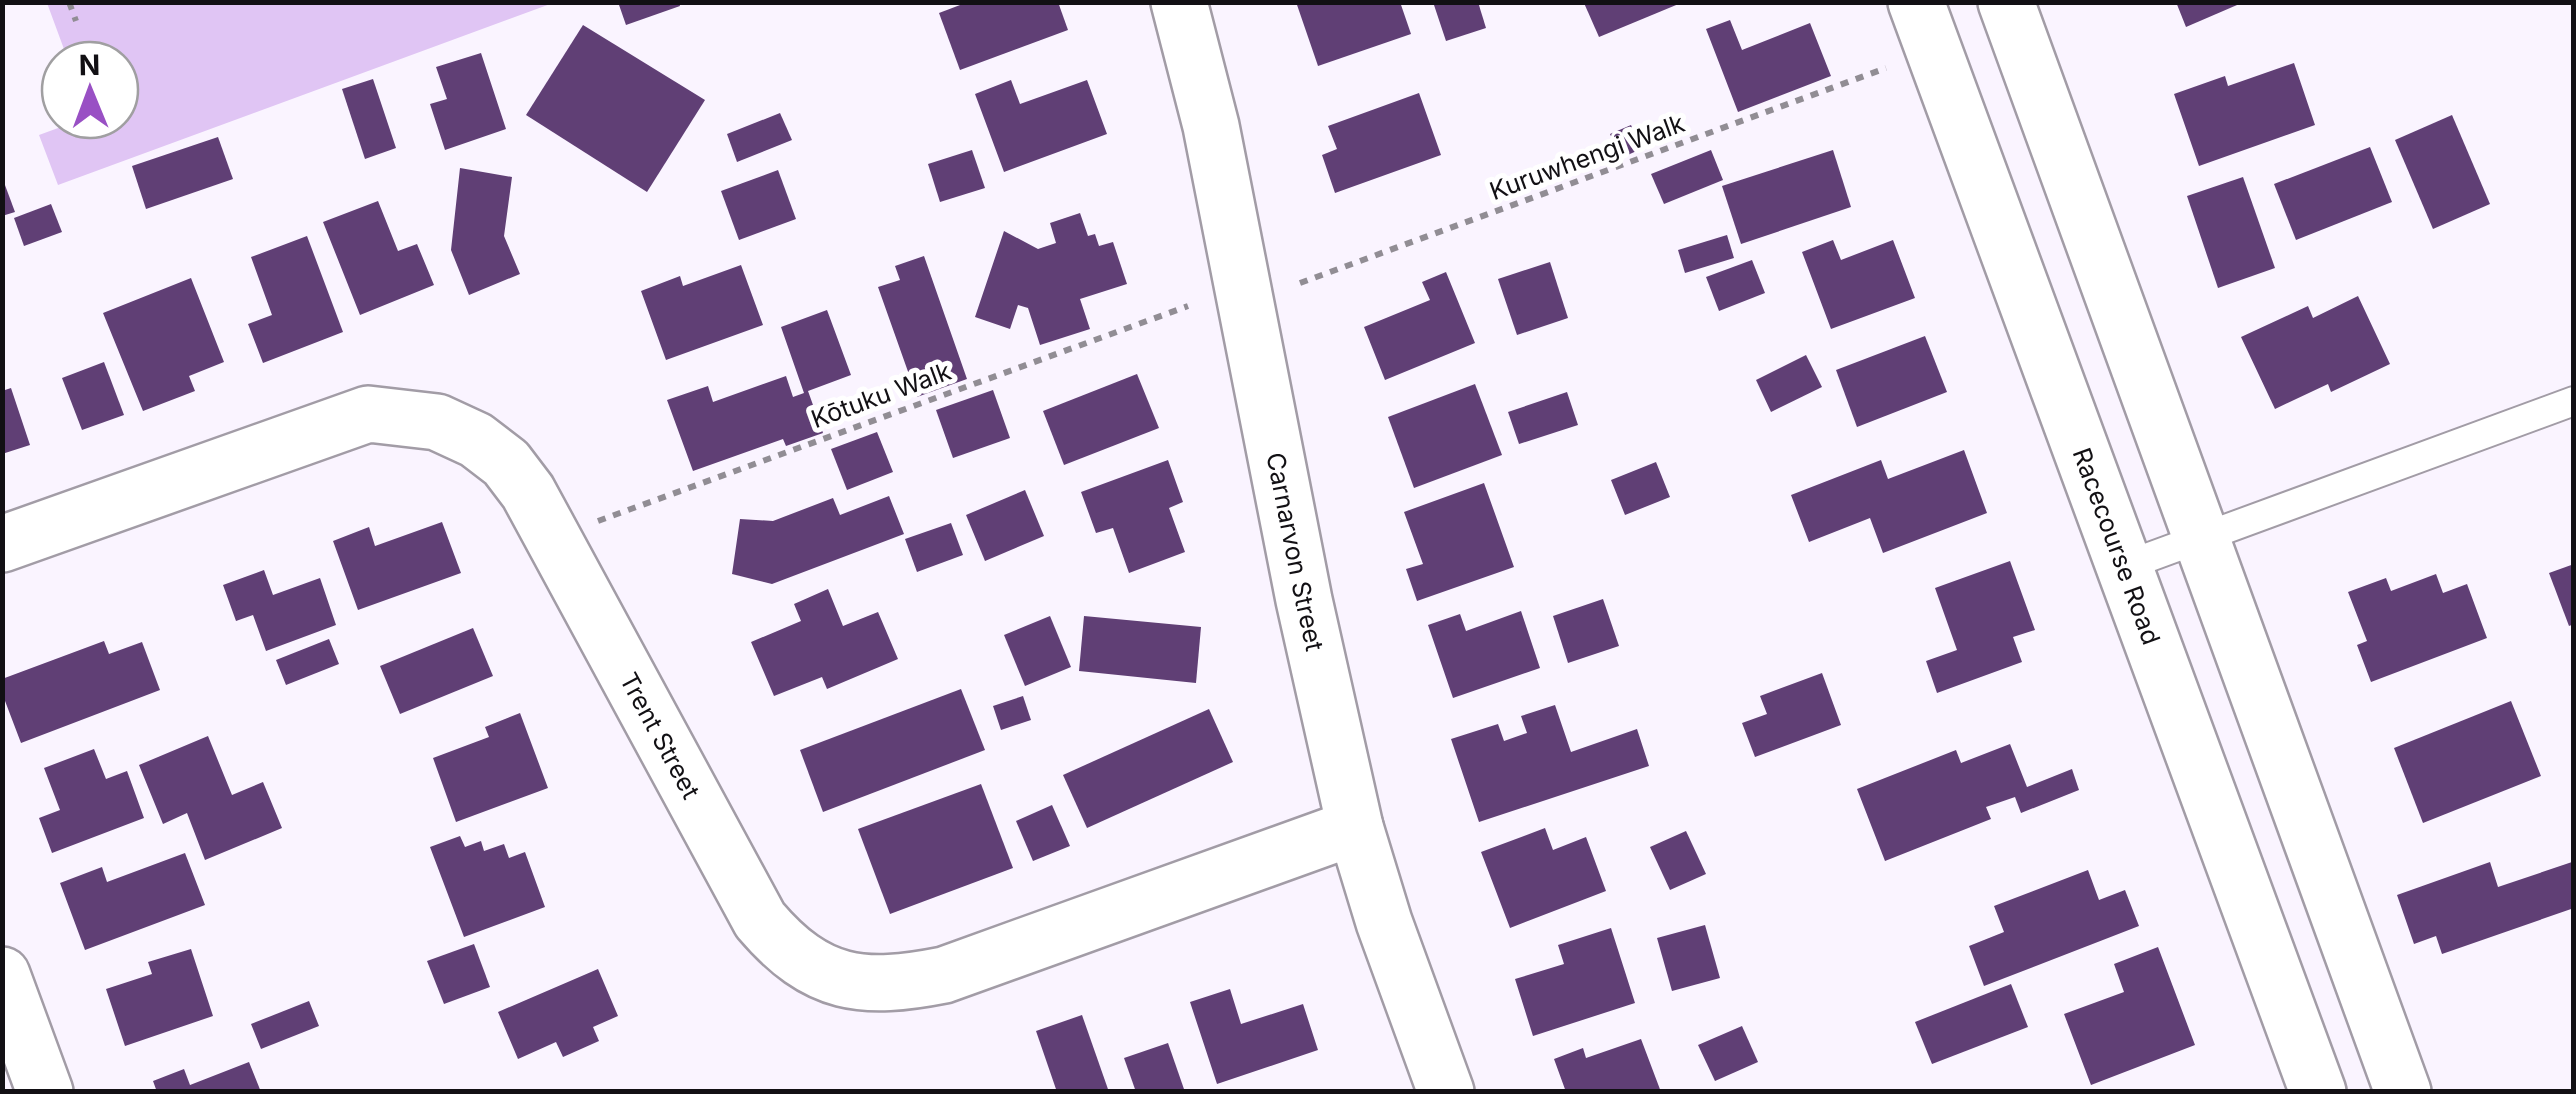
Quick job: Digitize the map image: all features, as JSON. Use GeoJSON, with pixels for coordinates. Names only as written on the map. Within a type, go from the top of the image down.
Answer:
{"type":"FeatureCollection","features":[{"type":"Feature","properties":{"kind":"street","name":"Carnarvon Street"},"geometry":{"type":"LineString","coordinates":[[1179,2],[1211,126],[1304,600],[1356,827],[1384,922],[1446,1092]]}},
{"type":"Feature","properties":{"kind":"street","name":"Racecourse Road"},"geometry":{"type":"LineString","coordinates":[[1916,2],[2318,1092]]}},
{"type":"Feature","properties":{"kind":"street"},"geometry":{"type":"LineString","coordinates":[[2006,2],[2403,1092]]}},
{"type":"Feature","properties":{"kind":"street","name":"Trent Street"},"geometry":{"type":"LineString","coordinates":[[2,544],[368,414],[405,414],[437,422],[476,440],[506,463],[528,492],[760,920],[780,944],[810,966],[846,981],[889,986],[944,976],[1356,827]]}},
{"type":"Feature","properties":{"kind":"street"},"geometry":{"type":"LineString","coordinates":[[2,975],[46,1092]]}},
{"type":"Feature","properties":{"kind":"lane"},"geometry":{"type":"LineString","coordinates":[[2125,566],[2574,401]]}},
{"type":"Feature","properties":{"kind":"path"},"geometry":{"type":"LineString","coordinates":[[70,2],[76,21]]}},
{"type":"Feature","properties":{"kind":"path","name":"Kuruwhengi Walk"},"geometry":{"type":"LineString","coordinates":[[1300,283],[1887,68]]}},
{"type":"Feature","properties":{"kind":"path","name":"Kōtuku Walk"},"geometry":{"type":"LineString","coordinates":[[589,524],[1188,306]]}},
{"type":"Feature","properties":{"kind":"shaded area"},"geometry":{"type":"Polygon","coordinates":[[[47,2],[553,3],[58,185],[41,140],[140,140],[140,40],[61,40],[47,2]]]}},
{"type":"Feature","properties":{"kind":"building"},"geometry":{"type":"Polygon","coordinates":[[[618,2],[679,2],[680,6],[626,25],[618,2]]]}},
{"type":"Feature","properties":{"kind":"building"},"geometry":{"type":"Polygon","coordinates":[[[968,2],[1058,2],[1068,30],[960,70],[939,13],[968,2]]]}},
{"type":"Feature","properties":{"kind":"building"},"geometry":{"type":"Polygon","coordinates":[[[1296,2],[1400,2],[1411,34],[1318,66],[1296,2]]]}},
{"type":"Feature","properties":{"kind":"building"},"geometry":{"type":"Polygon","coordinates":[[[1433,2],[1478,2],[1486,28],[1446,41],[1433,2]]]}},
{"type":"Feature","properties":{"kind":"building"},"geometry":{"type":"Polygon","coordinates":[[[2176,2],[2244,2],[2186,27],[2176,2]]]}},
{"type":"Feature","properties":{"kind":"building"},"geometry":{"type":"Polygon","coordinates":[[[1584,3],[1681,3],[1599,37],[1584,3]]]}},
{"type":"Feature","properties":{"kind":"building"},"geometry":{"type":"Polygon","coordinates":[[[1730,20],[1742,50],[1810,23],[1831,76],[1738,112],[1706,29],[1730,20]]]}},
{"type":"Feature","properties":{"kind":"building"},"geometry":{"type":"Polygon","coordinates":[[[583,25],[705,100],[647,192],[526,115],[583,25]]]}},
{"type":"Feature","properties":{"kind":"building"},"geometry":{"type":"Polygon","coordinates":[[[481,53],[506,129],[445,150],[430,104],[447,99],[436,67],[481,53]]]}},
{"type":"Feature","properties":{"kind":"building"},"geometry":{"type":"Polygon","coordinates":[[[2294,63],[2315,125],[2199,166],[2174,94],[2225,76],[2228,86],[2294,63]]]}},
{"type":"Feature","properties":{"kind":"building"},"geometry":{"type":"Polygon","coordinates":[[[373,79],[396,148],[365,159],[342,89],[373,79]]]}},
{"type":"Feature","properties":{"kind":"building"},"geometry":{"type":"Polygon","coordinates":[[[1011,80],[1020,104],[1087,80],[1107,134],[1004,172],[975,94],[1011,80]]]}},
{"type":"Feature","properties":{"kind":"building"},"geometry":{"type":"Polygon","coordinates":[[[1419,93],[1441,155],[1335,193],[1322,155],[1337,149],[1328,126],[1419,93]]]}},
{"type":"Feature","properties":{"kind":"building"},"geometry":{"type":"Polygon","coordinates":[[[780,113],[792,140],[737,162],[727,134],[780,113]]]}},
{"type":"Feature","properties":{"kind":"building"},"geometry":{"type":"Polygon","coordinates":[[[2452,115],[2490,204],[2433,229],[2395,140],[2452,115]]]}},
{"type":"Feature","properties":{"kind":"building"},"geometry":{"type":"Polygon","coordinates":[[[1631,125],[1641,149],[1621,158],[1610,134],[1631,125]]]}},
{"type":"Feature","properties":{"kind":"building"},"geometry":{"type":"Polygon","coordinates":[[[218,137],[233,179],[146,209],[132,166],[218,137]]]}},
{"type":"Feature","properties":{"kind":"building"},"geometry":{"type":"Polygon","coordinates":[[[2370,147],[2392,202],[2296,240],[2274,184],[2370,147]]]}},
{"type":"Feature","properties":{"kind":"building"},"geometry":{"type":"Polygon","coordinates":[[[972,150],[985,188],[940,202],[928,164],[972,150]]]}},
{"type":"Feature","properties":{"kind":"building"},"geometry":{"type":"Polygon","coordinates":[[[1711,150],[1723,180],[1664,204],[1651,174],[1711,150]]]}},
{"type":"Feature","properties":{"kind":"building"},"geometry":{"type":"Polygon","coordinates":[[[1833,150],[1851,207],[1741,244],[1722,186],[1833,150]]]}},
{"type":"Feature","properties":{"kind":"building"},"geometry":{"type":"Polygon","coordinates":[[[460,168],[512,177],[504,236],[520,274],[469,295],[451,250],[460,168]]]}},
{"type":"Feature","properties":{"kind":"building"},"geometry":{"type":"Polygon","coordinates":[[[778,170],[796,219],[739,240],[721,191],[778,170]]]}},
{"type":"Feature","properties":{"kind":"building"},"geometry":{"type":"Polygon","coordinates":[[[2,177],[15,212],[2,216],[2,177]]]}},
{"type":"Feature","properties":{"kind":"building"},"geometry":{"type":"Polygon","coordinates":[[[2243,177],[2275,268],[2218,288],[2187,196],[2243,177]]]}},
{"type":"Feature","properties":{"kind":"building"},"geometry":{"type":"Polygon","coordinates":[[[378,201],[398,251],[417,244],[434,285],[360,315],[323,222],[378,201]]]}},
{"type":"Feature","properties":{"kind":"building"},"geometry":{"type":"Polygon","coordinates":[[[51,204],[62,232],[24,246],[14,218],[51,204]]]}},
{"type":"Feature","properties":{"kind":"building"},"geometry":{"type":"Polygon","coordinates":[[[1080,213],[1088,236],[1095,234],[1099,246],[1113,242],[1127,284],[1080,299],[1090,329],[1040,345],[1028,308],[1018,305],[1010,329],[975,317],[1004,231],[1038,249],[1056,243],[1050,223],[1080,213]]]}},
{"type":"Feature","properties":{"kind":"building"},"geometry":{"type":"Polygon","coordinates":[[[1727,235],[1734,258],[1685,273],[1678,250],[1727,235]]]}},
{"type":"Feature","properties":{"kind":"building"},"geometry":{"type":"Polygon","coordinates":[[[307,236],[343,332],[263,363],[248,324],[272,315],[251,257],[307,236]]]}},
{"type":"Feature","properties":{"kind":"building"},"geometry":{"type":"Polygon","coordinates":[[[1833,240],[1841,260],[1893,240],[1915,298],[1831,329],[1802,252],[1833,240]]]}},
{"type":"Feature","properties":{"kind":"building"},"geometry":{"type":"Polygon","coordinates":[[[924,256],[967,379],[917,397],[878,287],[900,280],[895,266],[924,256]]]}},
{"type":"Feature","properties":{"kind":"building"},"geometry":{"type":"Polygon","coordinates":[[[1752,260],[1765,293],[1719,311],[1706,277],[1752,260]]]}},
{"type":"Feature","properties":{"kind":"building"},"geometry":{"type":"Polygon","coordinates":[[[1550,262],[1568,318],[1517,335],[1498,279],[1550,262]]]}},
{"type":"Feature","properties":{"kind":"building"},"geometry":{"type":"Polygon","coordinates":[[[741,265],[763,325],[666,360],[641,291],[680,276],[683,286],[741,265]]]}},
{"type":"Feature","properties":{"kind":"building"},"geometry":{"type":"Polygon","coordinates":[[[1446,272],[1475,343],[1385,380],[1364,327],[1430,300],[1422,282],[1446,272]]]}},
{"type":"Feature","properties":{"kind":"building"},"geometry":{"type":"Polygon","coordinates":[[[191,278],[224,362],[189,376],[195,391],[143,411],[103,313],[191,278]]]}},
{"type":"Feature","properties":{"kind":"building"},"geometry":{"type":"Polygon","coordinates":[[[2358,296],[2390,364],[2331,392],[2328,384],[2275,409],[2241,337],[2308,306],[2313,318],[2358,296]]]}},
{"type":"Feature","properties":{"kind":"building"},"geometry":{"type":"Polygon","coordinates":[[[827,310],[851,375],[808,391],[823,433],[786,446],[783,439],[693,471],[667,400],[708,386],[713,402],[786,376],[793,397],[804,393],[781,327],[827,310]]]}},
{"type":"Feature","properties":{"kind":"building"},"geometry":{"type":"Polygon","coordinates":[[[1925,336],[1947,392],[1857,427],[1836,370],[1925,336]]]}},
{"type":"Feature","properties":{"kind":"building"},"geometry":{"type":"Polygon","coordinates":[[[1806,355],[1822,387],[1771,412],[1756,380],[1806,355]]]}},
{"type":"Feature","properties":{"kind":"building"},"geometry":{"type":"Polygon","coordinates":[[[104,362],[124,415],[82,430],[62,378],[104,362]]]}},
{"type":"Feature","properties":{"kind":"building"},"geometry":{"type":"Polygon","coordinates":[[[1137,374],[1159,428],[1064,465],[1043,411],[1137,374]]]}},
{"type":"Feature","properties":{"kind":"building"},"geometry":{"type":"Polygon","coordinates":[[[1475,384],[1502,455],[1414,488],[1388,417],[1475,384]]]}},
{"type":"Feature","properties":{"kind":"building"},"geometry":{"type":"Polygon","coordinates":[[[11,388],[30,445],[2,454],[2,391],[11,388]]]}},
{"type":"Feature","properties":{"kind":"building"},"geometry":{"type":"Polygon","coordinates":[[[993,390],[1010,438],[953,458],[936,410],[993,390]]]}},
{"type":"Feature","properties":{"kind":"building"},"geometry":{"type":"Polygon","coordinates":[[[1567,392],[1578,425],[1519,444],[1508,412],[1567,392]]]}},
{"type":"Feature","properties":{"kind":"building"},"geometry":{"type":"Polygon","coordinates":[[[877,432],[893,472],[847,490],[831,449],[877,432]]]}},
{"type":"Feature","properties":{"kind":"building"},"geometry":{"type":"Polygon","coordinates":[[[1964,450],[1987,513],[1883,553],[1870,518],[1809,542],[1791,495],[1881,460],[1888,479],[1964,450]]]}},
{"type":"Feature","properties":{"kind":"building"},"geometry":{"type":"Polygon","coordinates":[[[1168,460],[1183,502],[1169,508],[1185,552],[1129,573],[1113,528],[1096,533],[1081,492],[1168,460]]]}},
{"type":"Feature","properties":{"kind":"building"},"geometry":{"type":"Polygon","coordinates":[[[1656,462],[1670,497],[1625,515],[1611,480],[1656,462]]]}},
{"type":"Feature","properties":{"kind":"building"},"geometry":{"type":"Polygon","coordinates":[[[1484,483],[1514,567],[1417,601],[1406,569],[1423,564],[1404,512],[1484,483]]]}},
{"type":"Feature","properties":{"kind":"building"},"geometry":{"type":"Polygon","coordinates":[[[1025,490],[1044,536],[985,561],[966,515],[1025,490]]]}},
{"type":"Feature","properties":{"kind":"building"},"geometry":{"type":"Polygon","coordinates":[[[889,496],[904,534],[772,584],[732,574],[740,519],[773,521],[833,498],[840,515],[889,496]]]}},
{"type":"Feature","properties":{"kind":"building"},"geometry":{"type":"Polygon","coordinates":[[[442,522],[461,573],[358,610],[333,541],[369,527],[375,546],[442,522]]]}},
{"type":"Feature","properties":{"kind":"building"},"geometry":{"type":"Polygon","coordinates":[[[951,523],[963,555],[917,572],[905,539],[951,523]]]}},
{"type":"Feature","properties":{"kind":"building"},"geometry":{"type":"Polygon","coordinates":[[[2010,561],[2035,630],[2013,637],[2022,662],[1937,693],[1926,661],[1957,650],[1935,588],[2010,561]]]}},
{"type":"Feature","properties":{"kind":"building"},"geometry":{"type":"Polygon","coordinates":[[[2574,564],[2574,624],[2569,626],[2549,573],[2574,564]]]}},
{"type":"Feature","properties":{"kind":"building"},"geometry":{"type":"Polygon","coordinates":[[[264,570],[273,595],[320,578],[336,625],[266,651],[253,615],[236,621],[223,585],[264,570]]]}},
{"type":"Feature","properties":{"kind":"building"},"geometry":{"type":"Polygon","coordinates":[[[2436,574],[2443,593],[2467,584],[2487,638],[2371,682],[2357,645],[2367,641],[2348,592],[2386,578],[2391,591],[2436,574]]]}},
{"type":"Feature","properties":{"kind":"building"},"geometry":{"type":"Polygon","coordinates":[[[828,589],[843,626],[878,612],[898,659],[827,689],[822,677],[774,696],[751,642],[801,621],[794,604],[828,589]]]}},
{"type":"Feature","properties":{"kind":"building"},"geometry":{"type":"Polygon","coordinates":[[[1603,599],[1619,646],[1568,663],[1553,616],[1603,599]]]}},
{"type":"Feature","properties":{"kind":"building"},"geometry":{"type":"Polygon","coordinates":[[[1521,611],[1540,668],[1453,698],[1428,625],[1460,614],[1466,631],[1521,611]]]}},
{"type":"Feature","properties":{"kind":"building"},"geometry":{"type":"Polygon","coordinates":[[[1050,616],[1071,667],[1025,686],[1004,635],[1050,616]]]}},
{"type":"Feature","properties":{"kind":"building"},"geometry":{"type":"Polygon","coordinates":[[[1084,616],[1201,627],[1196,683],[1079,671],[1084,616]]]}},
{"type":"Feature","properties":{"kind":"building"},"geometry":{"type":"Polygon","coordinates":[[[473,628],[493,676],[400,714],[380,666],[473,628]]]}},
{"type":"Feature","properties":{"kind":"building"},"geometry":{"type":"Polygon","coordinates":[[[329,639],[339,664],[286,685],[276,660],[329,639]]]}},
{"type":"Feature","properties":{"kind":"building"},"geometry":{"type":"Polygon","coordinates":[[[104,641],[109,654],[142,642],[160,690],[21,743],[2,693],[2,679],[104,641]]]}},
{"type":"Feature","properties":{"kind":"building"},"geometry":{"type":"Polygon","coordinates":[[[1822,673],[1841,725],[1755,757],[1742,723],[1767,714],[1760,696],[1822,673]]]}},
{"type":"Feature","properties":{"kind":"building"},"geometry":{"type":"Polygon","coordinates":[[[961,689],[985,750],[823,812],[800,750],[961,689]]]}},
{"type":"Feature","properties":{"kind":"building"},"geometry":{"type":"Polygon","coordinates":[[[1023,696],[1031,720],[1001,730],[993,706],[1023,696]]]}},
{"type":"Feature","properties":{"kind":"building"},"geometry":{"type":"Polygon","coordinates":[[[2511,701],[2541,776],[2423,823],[2394,748],[2511,701]]]}},
{"type":"Feature","properties":{"kind":"building"},"geometry":{"type":"Polygon","coordinates":[[[1555,705],[1571,752],[1637,729],[1649,766],[1479,822],[1451,739],[1498,724],[1504,741],[1527,733],[1521,716],[1555,705]]]}},
{"type":"Feature","properties":{"kind":"building"},"geometry":{"type":"Polygon","coordinates":[[[1209,709],[1233,762],[1087,828],[1063,775],[1209,709]]]}},
{"type":"Feature","properties":{"kind":"building"},"geometry":{"type":"Polygon","coordinates":[[[520,713],[548,788],[456,822],[433,758],[489,737],[485,727],[520,713]]]}},
{"type":"Feature","properties":{"kind":"building"},"geometry":{"type":"Polygon","coordinates":[[[208,736],[232,795],[263,782],[282,828],[205,860],[187,813],[163,824],[139,765],[208,736]]]}},
{"type":"Feature","properties":{"kind":"building"},"geometry":{"type":"Polygon","coordinates":[[[2010,744],[2027,787],[2072,769],[2079,790],[2021,813],[2015,797],[1986,807],[1991,819],[1885,861],[1857,789],[1956,750],[1961,763],[2010,744]]]}},
{"type":"Feature","properties":{"kind":"building"},"geometry":{"type":"Polygon","coordinates":[[[94,749],[106,779],[127,771],[144,818],[52,853],[39,818],[60,810],[44,768],[94,749]]]}},
{"type":"Feature","properties":{"kind":"building"},"geometry":{"type":"Polygon","coordinates":[[[981,784],[1013,868],[890,914],[858,829],[981,784]]]}},
{"type":"Feature","properties":{"kind":"building"},"geometry":{"type":"Polygon","coordinates":[[[1052,805],[1070,846],[1033,861],[1016,821],[1052,805]]]}},
{"type":"Feature","properties":{"kind":"building"},"geometry":{"type":"Polygon","coordinates":[[[1545,828],[1553,850],[1586,837],[1606,891],[1510,928],[1481,852],[1545,828]]]}},
{"type":"Feature","properties":{"kind":"building"},"geometry":{"type":"Polygon","coordinates":[[[1686,831],[1706,874],[1670,890],[1650,847],[1686,831]]]}},
{"type":"Feature","properties":{"kind":"building"},"geometry":{"type":"Polygon","coordinates":[[[460,836],[465,847],[481,841],[484,851],[504,844],[509,858],[525,852],[545,907],[464,937],[430,847],[460,836]]]}},
{"type":"Feature","properties":{"kind":"building"},"geometry":{"type":"Polygon","coordinates":[[[185,853],[205,905],[85,950],[60,883],[102,867],[107,882],[185,853]]]}},
{"type":"Feature","properties":{"kind":"building"},"geometry":{"type":"Polygon","coordinates":[[[2490,862],[2498,887],[2572,862],[2574,908],[2442,954],[2436,936],[2414,944],[2397,895],[2490,862]]]}},
{"type":"Feature","properties":{"kind":"building"},"geometry":{"type":"Polygon","coordinates":[[[2088,870],[2099,900],[2125,890],[2139,926],[1984,986],[1969,946],[2004,932],[1994,906],[2088,870]]]}},
{"type":"Feature","properties":{"kind":"building"},"geometry":{"type":"Polygon","coordinates":[[[1705,925],[1720,978],[1672,991],[1657,938],[1705,925]]]}},
{"type":"Feature","properties":{"kind":"building"},"geometry":{"type":"Polygon","coordinates":[[[1611,928],[1635,1003],[1533,1036],[1515,979],[1564,964],[1558,945],[1611,928]]]}},
{"type":"Feature","properties":{"kind":"building"},"geometry":{"type":"Polygon","coordinates":[[[474,944],[490,987],[444,1004],[427,961],[474,944]]]}},
{"type":"Feature","properties":{"kind":"building"},"geometry":{"type":"Polygon","coordinates":[[[2158,947],[2195,1045],[2091,1085],[2064,1014],[2124,992],[2114,964],[2158,947]]]}},
{"type":"Feature","properties":{"kind":"building"},"geometry":{"type":"Polygon","coordinates":[[[191,949],[213,1016],[125,1046],[106,989],[152,974],[148,962],[191,949]]]}},
{"type":"Feature","properties":{"kind":"building"},"geometry":{"type":"Polygon","coordinates":[[[598,969],[618,1016],[593,1027],[599,1041],[563,1057],[556,1042],[518,1059],[498,1012],[598,969]]]}},
{"type":"Feature","properties":{"kind":"building"},"geometry":{"type":"Polygon","coordinates":[[[2011,984],[2028,1027],[1932,1064],[1915,1022],[2011,984]]]}},
{"type":"Feature","properties":{"kind":"building"},"geometry":{"type":"Polygon","coordinates":[[[1230,989],[1241,1024],[1303,1004],[1318,1050],[1217,1084],[1190,1002],[1230,989]]]}},
{"type":"Feature","properties":{"kind":"building"},"geometry":{"type":"Polygon","coordinates":[[[309,1001],[319,1026],[261,1049],[251,1024],[309,1001]]]}},
{"type":"Feature","properties":{"kind":"building"},"geometry":{"type":"Polygon","coordinates":[[[1082,1015],[1109,1092],[1057,1092],[1036,1031],[1082,1015]]]}},
{"type":"Feature","properties":{"kind":"building"},"geometry":{"type":"Polygon","coordinates":[[[1742,1026],[1758,1062],[1715,1081],[1698,1045],[1742,1026]]]}},
{"type":"Feature","properties":{"kind":"building"},"geometry":{"type":"Polygon","coordinates":[[[1641,1039],[1661,1092],[1566,1092],[1554,1059],[1583,1048],[1586,1058],[1641,1039]]]}},
{"type":"Feature","properties":{"kind":"building"},"geometry":{"type":"Polygon","coordinates":[[[1168,1043],[1185,1092],[1136,1092],[1124,1058],[1168,1043]]]}},
{"type":"Feature","properties":{"kind":"building"},"geometry":{"type":"Polygon","coordinates":[[[249,1062],[261,1092],[157,1092],[153,1081],[184,1069],[190,1085],[249,1062]]]}}]}
